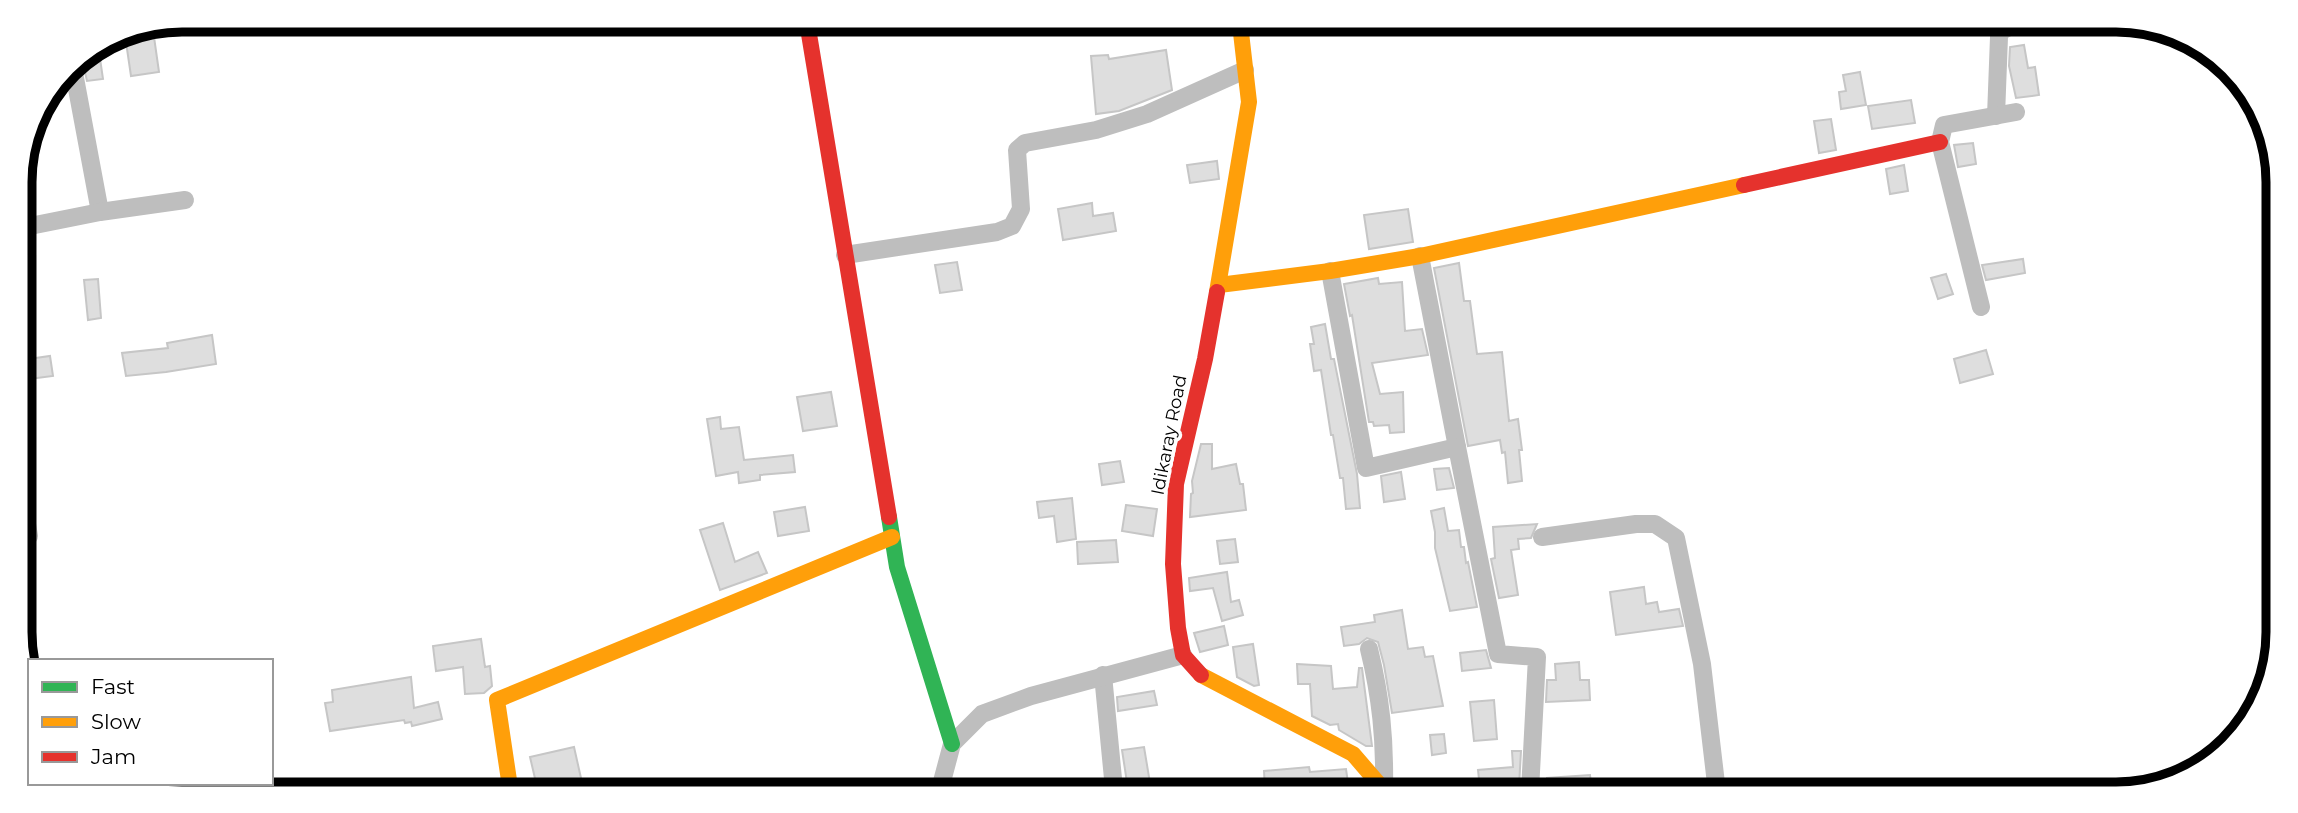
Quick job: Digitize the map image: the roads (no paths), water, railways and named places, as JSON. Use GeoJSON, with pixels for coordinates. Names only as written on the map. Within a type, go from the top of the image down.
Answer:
{"type":"FeatureCollection","features":[{"type":"Feature","properties":{"kind":"street"},"geometry":{"type":"LineString","coordinates":[[809,32],[897,566],[951,744],[942,782]]}},
{"type":"Feature","properties":{"kind":"street","name":"Idikaray Road"},"geometry":{"type":"LineString","coordinates":[[1183,655],[1172,564],[1175,484],[1205,359],[1249,102],[1241,32]]}},
{"type":"Feature","properties":{"kind":"street"},"geometry":{"type":"LineString","coordinates":[[1996,116],[2000,32]]}},
{"type":"Feature","properties":{"kind":"street"},"geometry":{"type":"LineString","coordinates":[[845,255],[997,232],[1012,226],[1021,209],[1017,150],[1025,143],[1096,130],[1147,114],[1245,70]]}},
{"type":"Feature","properties":{"kind":"street"},"geometry":{"type":"LineString","coordinates":[[75,77],[100,212]]}},
{"type":"Feature","properties":{"kind":"street"},"geometry":{"type":"LineString","coordinates":[[1981,307],[1940,142],[1944,125],[2016,112]]}},
{"type":"Feature","properties":{"kind":"street"},"geometry":{"type":"LineString","coordinates":[[1219,285],[1420,256],[1940,142]]}},
{"type":"Feature","properties":{"kind":"street"},"geometry":{"type":"LineString","coordinates":[[32,226],[100,212],[185,200]]}},
{"type":"Feature","properties":{"kind":"street"},"geometry":{"type":"LineString","coordinates":[[1420,256],[1498,654],[1537,657],[1531,781]]}},
{"type":"Feature","properties":{"kind":"street"},"geometry":{"type":"LineString","coordinates":[[1330,271],[1366,468],[1457,447]]}},
{"type":"Feature","properties":{"kind":"street"},"geometry":{"type":"LineString","coordinates":[[1542,537],[1636,524],[1655,524],[1676,538],[1702,664],[1716,781]]}},
{"type":"Feature","properties":{"kind":"street"},"geometry":{"type":"LineString","coordinates":[[509,782],[496,700],[892,537]]}},
{"type":"Feature","properties":{"kind":"street"},"geometry":{"type":"LineString","coordinates":[[1369,649],[1380,694],[1384,781]]}},
{"type":"Feature","properties":{"kind":"street"},"geometry":{"type":"LineString","coordinates":[[951,744],[982,714],[1031,696],[1183,655],[1199,674],[1353,754],[1377,781]]}},
{"type":"Feature","properties":{"kind":"street"},"geometry":{"type":"LineString","coordinates":[[1104,675],[1113,782]]}}]}
